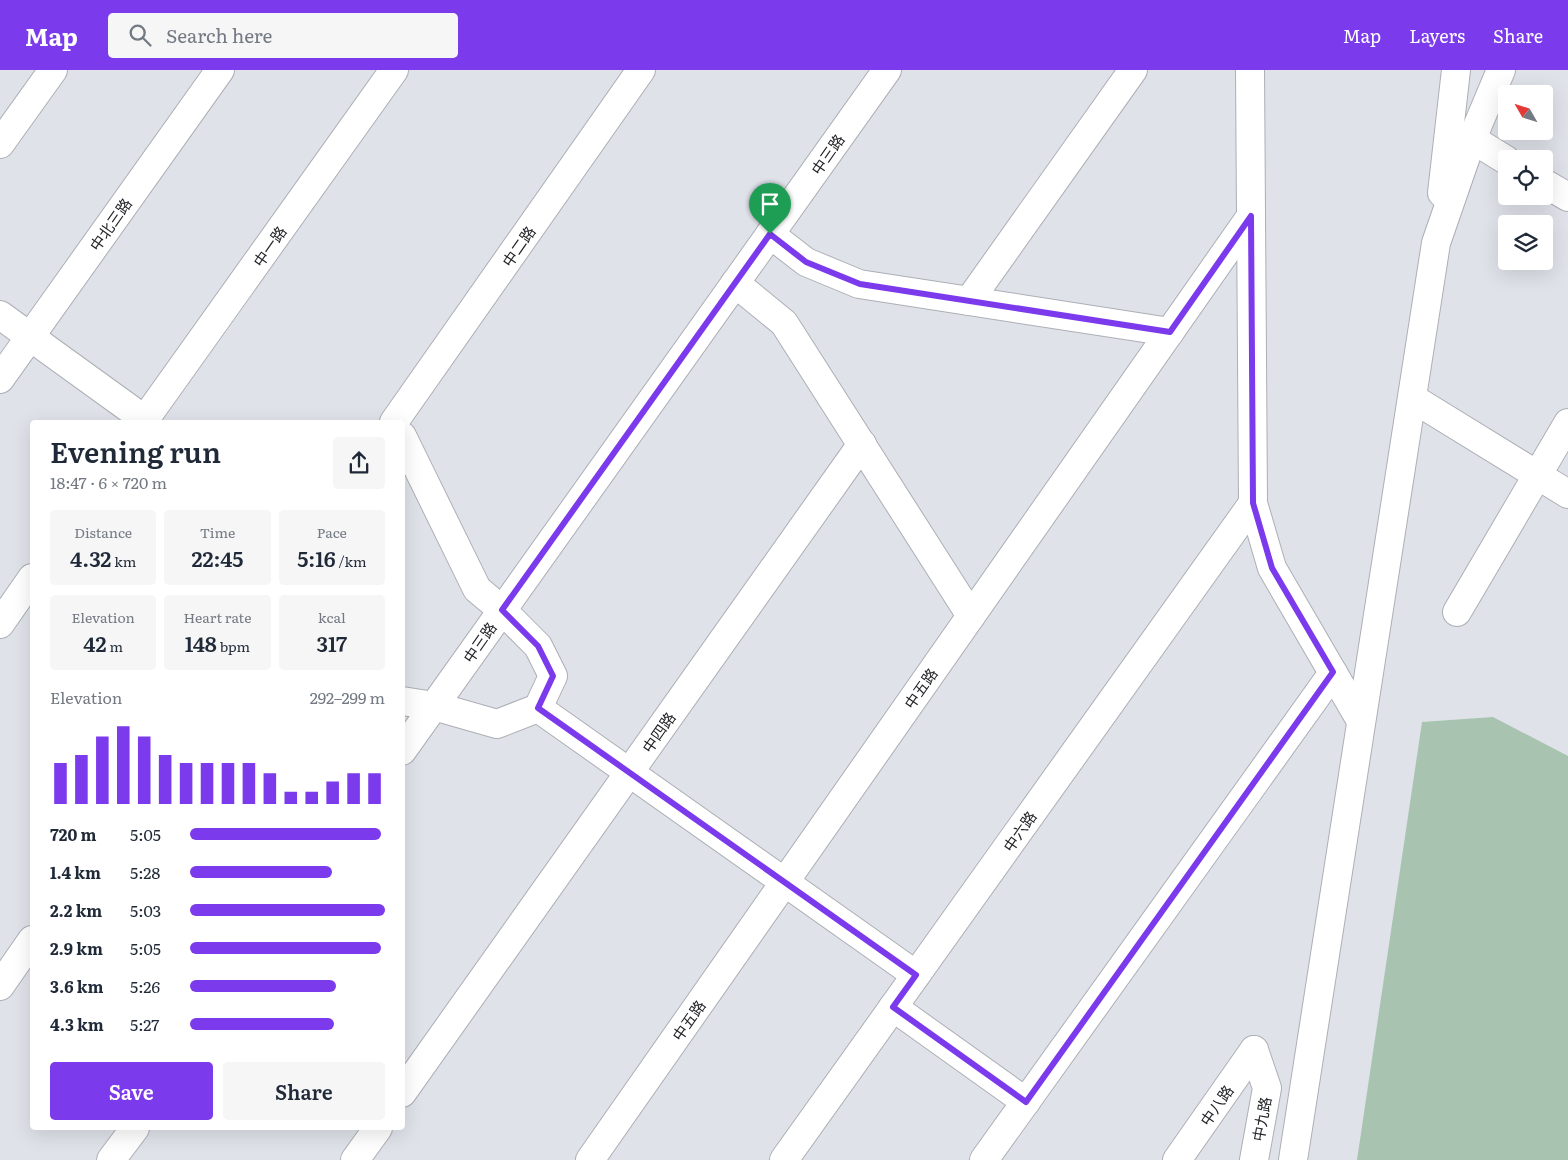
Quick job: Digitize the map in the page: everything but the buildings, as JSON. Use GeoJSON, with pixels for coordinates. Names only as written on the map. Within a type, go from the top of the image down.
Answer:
{"type":"FeatureCollection","features":[{"type":"Feature","properties":{"kind":"street"},"geometry":{"type":"LineString","coordinates":[[0,144],[54,70]]}},
{"type":"Feature","properties":{"kind":"street","name":"中北三路"},"geometry":{"type":"LineString","coordinates":[[0,379],[220,70]]}},
{"type":"Feature","properties":{"kind":"street","name":"中一路"},"geometry":{"type":"LineString","coordinates":[[146,420],[394,70]]}},
{"type":"Feature","properties":{"kind":"street","name":"中二路"},"geometry":{"type":"LineString","coordinates":[[400,420],[641,70]]}},
{"type":"Feature","properties":{"kind":"street","name":"中三路"},"geometry":{"type":"LineString","coordinates":[[405,747],[886,70]]}},
{"type":"Feature","properties":{"kind":"street"},"geometry":{"type":"LineString","coordinates":[[969,301],[1133,70]]}},
{"type":"Feature","properties":{"kind":"street"},"geometry":{"type":"LineString","coordinates":[[1250,70],[1253,503],[1272,568],[1361,721]]}},
{"type":"Feature","properties":{"kind":"street"},"geometry":{"type":"LineString","coordinates":[[1292,1160],[1436,243],[1456,70]]}},
{"type":"Feature","properties":{"kind":"street"},"geometry":{"type":"LineString","coordinates":[[1436,243],[1472,139],[1501,70]]}},
{"type":"Feature","properties":{"kind":"street"},"geometry":{"type":"LineString","coordinates":[[1472,139],[1498,155]]}},
{"type":"Feature","properties":{"kind":"street"},"geometry":{"type":"LineString","coordinates":[[1553,188],[1568,197]]}},
{"type":"Feature","properties":{"kind":"street","name":"中五路"},"geometry":{"type":"LineString","coordinates":[[590,1160],[1251,216]]}},
{"type":"Feature","properties":{"kind":"street"},"geometry":{"type":"LineString","coordinates":[[770,234],[806,262],[860,284],[1170,332]]}},
{"type":"Feature","properties":{"kind":"street"},"geometry":{"type":"LineString","coordinates":[[736,283],[784,322],[971,616]]}},
{"type":"Feature","properties":{"kind":"street"},"geometry":{"type":"LineString","coordinates":[[0,315],[142,420]]}},
{"type":"Feature","properties":{"kind":"street"},"geometry":{"type":"LineString","coordinates":[[1412,398],[1568,494]]}},
{"type":"Feature","properties":{"kind":"street"},"geometry":{"type":"LineString","coordinates":[[1457,612],[1568,423]]}},
{"type":"Feature","properties":{"kind":"street"},"geometry":{"type":"LineString","coordinates":[[405,441],[477,589],[502,610],[538,646],[553,676],[538,708],[497,724],[434,706],[405,701]]}},
{"type":"Feature","properties":{"kind":"street","name":"中四路"},"geometry":{"type":"LineString","coordinates":[[405,1089],[862,444]]}},
{"type":"Feature","properties":{"kind":"street","name":"中六路"},"geometry":{"type":"LineString","coordinates":[[784,1160],[1253,503]]}},
{"type":"Feature","properties":{"kind":"street"},"geometry":{"type":"LineString","coordinates":[[0,624],[30,581]]}},
{"type":"Feature","properties":{"kind":"street"},"geometry":{"type":"LineString","coordinates":[[984,1160],[1333,672]]}},
{"type":"Feature","properties":{"kind":"street"},"geometry":{"type":"LineString","coordinates":[[538,708],[916,975]]}},
{"type":"Feature","properties":{"kind":"street"},"geometry":{"type":"LineString","coordinates":[[0,986],[30,943]]}},
{"type":"Feature","properties":{"kind":"street"},"geometry":{"type":"LineString","coordinates":[[893,1007],[1026,1102]]}},
{"type":"Feature","properties":{"kind":"street","name":"中八路"},"geometry":{"type":"LineString","coordinates":[[1178,1160],[1254,1050]]}},
{"type":"Feature","properties":{"kind":"street","name":"中九路"},"geometry":{"type":"LineString","coordinates":[[1254,1050],[1267,1088],[1254,1160]]}},
{"type":"Feature","properties":{"kind":"street"},"geometry":{"type":"LineString","coordinates":[[111,1160],[133,1130]]}},
{"type":"Feature","properties":{"kind":"street"},"geometry":{"type":"LineString","coordinates":[[355,1160],[377,1130]]}},
{"type":"Feature","properties":{"kind":"green space"},"geometry":{"type":"Polygon","coordinates":[[[1493,717],[1568,756],[1568,1160],[1357,1160],[1422,722],[1493,717]]]}},
{"type":"Feature","properties":{"kind":"route"},"geometry":{"type":"LineString","coordinates":[[1251,216],[1253,503],[1272,568],[1333,672],[1026,1102],[893,1007],[916,975],[538,708],[553,676],[538,646],[502,610],[770,234],[806,262],[860,284],[1170,332],[1251,216]]}}]}
